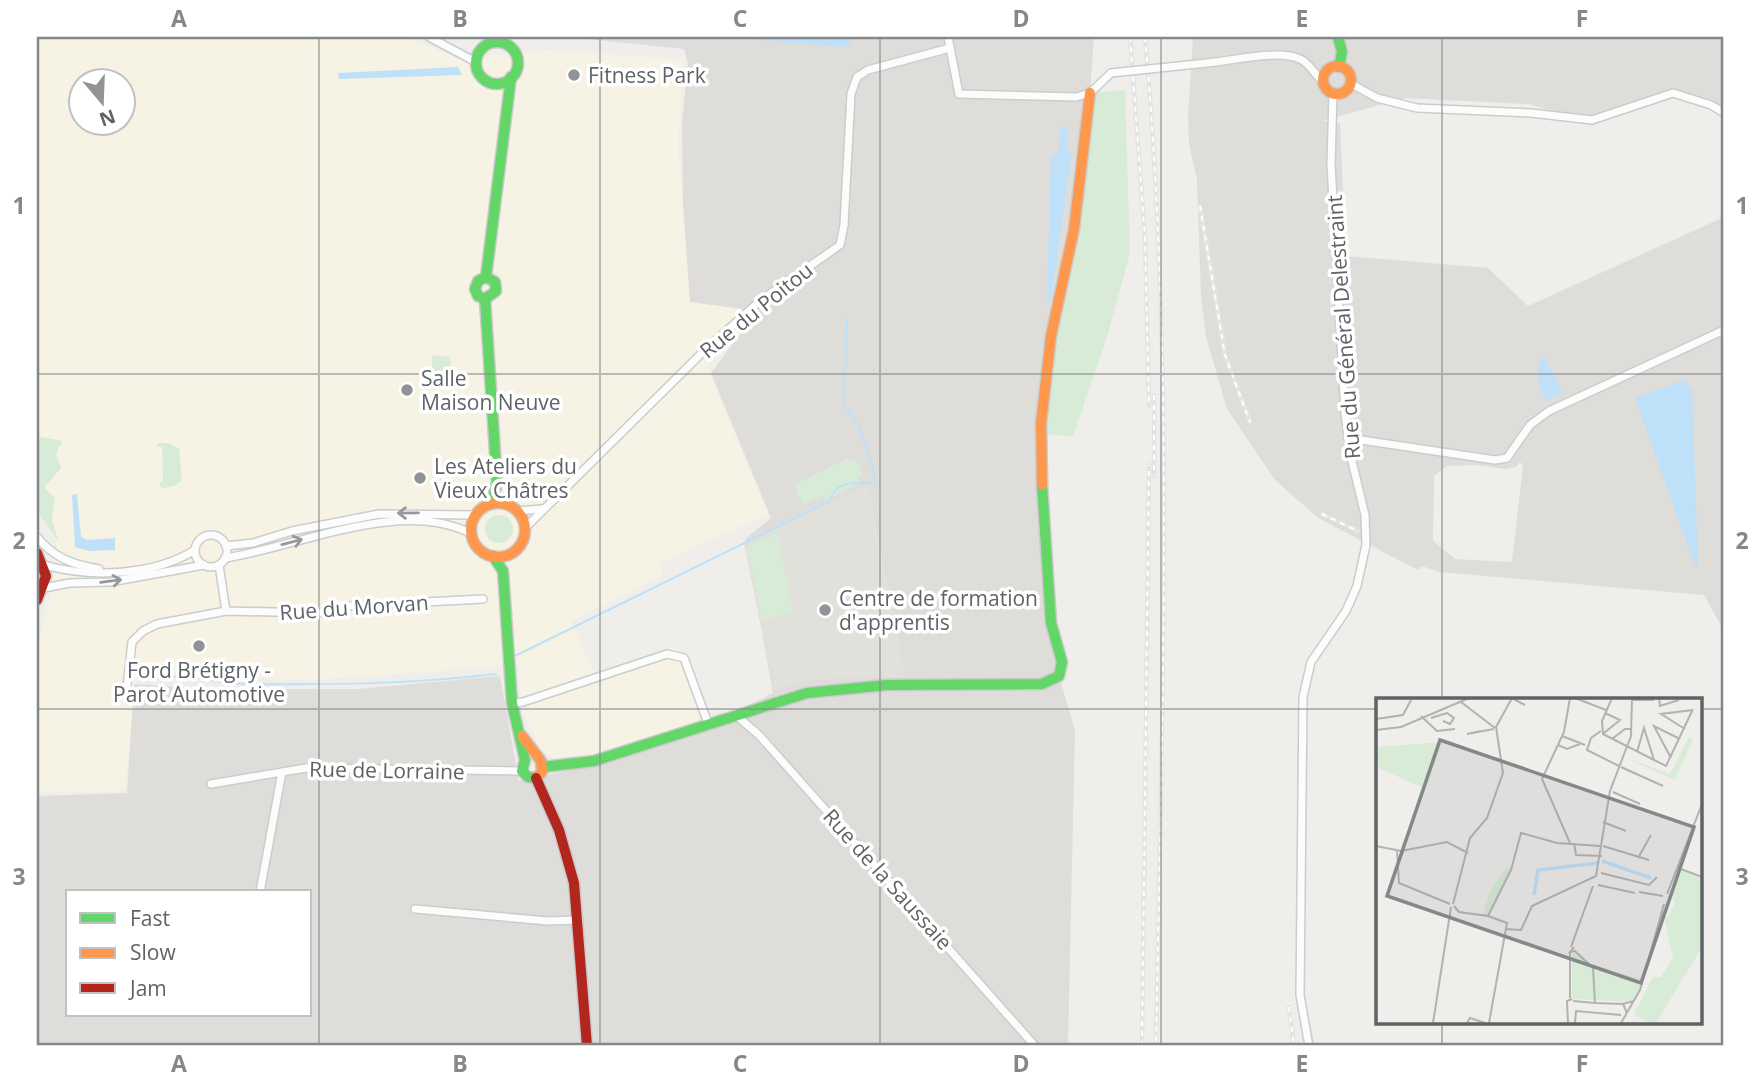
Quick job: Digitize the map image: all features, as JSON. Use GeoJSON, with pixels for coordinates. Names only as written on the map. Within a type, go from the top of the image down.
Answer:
{"type":"FeatureCollection","features":[{"type":"Feature","properties":{"kind":"street"},"geometry":{"type":"LineString","coordinates":[[429,37],[476,61]]}},
{"type":"Feature","properties":{"kind":"street"},"geometry":{"type":"LineString","coordinates":[[490,37],[476,61],[479,73],[504,96],[506,111]]}},
{"type":"Feature","properties":{"kind":"street"},"geometry":{"type":"LineString","coordinates":[[948,37],[958,94],[1076,97],[1090,93],[1111,74],[1288,55],[1307,63],[1315,76],[1334,93],[1345,91],[1350,83]]}},
{"type":"Feature","properties":{"kind":"street"},"geometry":{"type":"LineString","coordinates":[[1339,37],[1342,52],[1339,67]]}},
{"type":"Feature","properties":{"kind":"street"},"geometry":{"type":"LineString","coordinates":[[484,46],[505,40],[517,59],[511,77],[506,111],[486,278],[495,282],[496,290],[485,299],[497,483],[504,503]]}},
{"type":"Feature","properties":{"kind":"street","name":"Rue du Poitou"},"geometry":{"type":"LineString","coordinates":[[525,528],[751,309],[840,245],[844,225],[851,94],[857,77],[868,70],[950,48]]}},
{"type":"Feature","properties":{"kind":"street"},"geometry":{"type":"LineString","coordinates":[[1323,81],[1330,68],[1339,67],[1346,70],[1350,83],[1377,98],[1417,108],[1531,113],[1592,120],[1673,93],[1711,105],[1724,113]]}},
{"type":"Feature","properties":{"kind":"street"},"geometry":{"type":"LineString","coordinates":[[492,83],[503,82],[511,77]]}},
{"type":"Feature","properties":{"kind":"street"},"geometry":{"type":"LineString","coordinates":[[525,760],[594,761],[738,717],[756,708],[819,692],[911,685],[1042,684],[1054,681],[1061,673],[1061,654],[1051,623],[1044,549],[1041,423],[1049,346],[1074,229],[1090,93]]}},
{"type":"Feature","properties":{"kind":"street","name":"Rue du Général Delestraint"},"geometry":{"type":"LineString","coordinates":[[1309,1046],[1300,995],[1303,697],[1311,662],[1346,611],[1363,566],[1365,515],[1348,438],[1332,178],[1331,117],[1334,93]]}},
{"type":"Feature","properties":{"kind":"street"},"geometry":{"type":"LineString","coordinates":[[1348,438],[1495,460],[1507,458],[1530,425],[1549,411],[1724,330]]}},
{"type":"Feature","properties":{"kind":"street"},"geometry":{"type":"LineString","coordinates":[[491,504],[497,483]]}},
{"type":"Feature","properties":{"kind":"street"},"geometry":{"type":"LineString","coordinates":[[226,546],[253,543],[292,531],[379,514],[475,515],[491,504],[504,503],[518,511],[543,509]]}},
{"type":"Feature","properties":{"kind":"street"},"geometry":{"type":"LineString","coordinates":[[518,511],[525,528],[522,543],[510,554],[503,571],[512,703],[525,760],[523,771],[528,777],[536,778]]}},
{"type":"Feature","properties":{"kind":"street"},"geometry":{"type":"LineString","coordinates":[[475,515],[471,534],[475,544],[493,556],[503,571]]}},
{"type":"Feature","properties":{"kind":"street"},"geometry":{"type":"LineString","coordinates":[[44,588],[70,583],[110,582],[219,565],[225,558],[332,532],[382,524],[432,523],[456,527],[471,534]]}},
{"type":"Feature","properties":{"kind":"street"},"geometry":{"type":"LineString","coordinates":[[221,586],[197,559],[195,550],[199,540],[207,535],[217,536],[226,546],[225,558]]}},
{"type":"Feature","properties":{"kind":"street"},"geometry":{"type":"LineString","coordinates":[[37,537],[47,549],[68,562],[121,571]]}},
{"type":"Feature","properties":{"kind":"street"},"geometry":{"type":"LineString","coordinates":[[44,565],[66,571],[121,571],[171,564],[195,550]]}},
{"type":"Feature","properties":{"kind":"street"},"geometry":{"type":"LineString","coordinates":[[37,553],[44,565],[44,588],[37,600]]}},
{"type":"Feature","properties":{"kind":"street"},"geometry":{"type":"LineString","coordinates":[[493,556],[510,554]]}},
{"type":"Feature","properties":{"kind":"street"},"geometry":{"type":"LineString","coordinates":[[219,565],[226,611]]}},
{"type":"Feature","properties":{"kind":"street","name":"Rue du Morvan"},"geometry":{"type":"LineString","coordinates":[[126,695],[130,650],[142,631],[157,624],[226,611],[319,613],[348,606],[483,599]]}},
{"type":"Feature","properties":{"kind":"street"},"geometry":{"type":"LineString","coordinates":[[512,703],[523,702],[667,654],[684,657],[709,726]]}},
{"type":"Feature","properties":{"kind":"street","name":"Rue de la Saussaie"},"geometry":{"type":"LineString","coordinates":[[738,717],[745,720],[767,744],[1035,1046]]}},
{"type":"Feature","properties":{"kind":"street"},"geometry":{"type":"LineString","coordinates":[[517,728],[540,762],[536,778],[570,865],[579,920],[587,1046]]}},
{"type":"Feature","properties":{"kind":"street","name":"Rue de Lorraine"},"geometry":{"type":"LineString","coordinates":[[211,784],[306,768],[523,771]]}},
{"type":"Feature","properties":{"kind":"street"},"geometry":{"type":"LineString","coordinates":[[260,890],[282,772]]}},
{"type":"Feature","properties":{"kind":"street"},"geometry":{"type":"LineString","coordinates":[[415,909],[548,921],[579,920]]}},
{"type":"Feature","properties":{"kind":"shaded area"},"geometry":{"type":"Polygon","coordinates":[[[406,37],[456,58],[548,50],[684,60],[678,143],[690,302],[742,308],[740,334],[706,366],[768,514],[659,563],[663,575],[571,621],[594,674],[675,648],[701,723],[601,755],[553,758],[541,749],[521,708],[518,665],[311,680],[220,677],[137,667],[125,791],[37,792],[37,651],[51,596],[57,545],[46,490],[37,404],[37,38],[406,37]]]}},
{"type":"Feature","properties":{"kind":"shaded area"},"geometry":{"type":"Polygon","coordinates":[[[567,37],[1094,37],[1088,123],[1047,356],[1044,549],[1061,654],[1059,676],[1075,730],[1068,1046],[37,1046],[39,796],[127,793],[134,684],[218,689],[357,689],[500,676],[519,781],[625,758],[694,734],[773,693],[745,539],[771,518],[711,373],[740,334],[742,309],[690,302],[683,204],[682,123],[688,63],[684,49],[567,37]]]}},
{"type":"Feature","properties":{"kind":"shaded area"},"geometry":{"type":"Polygon","coordinates":[[[1193,37],[1724,37],[1724,112],[1668,91],[1586,120],[1528,104],[1405,98],[1322,121],[1340,123],[1346,256],[1488,268],[1528,306],[1724,217],[1724,631],[1704,595],[1439,572],[1422,566],[1418,570],[1318,518],[1275,480],[1227,409],[1206,337],[1201,297],[1197,180],[1189,144],[1193,37]],[[1520,462],[1516,467],[1506,469],[1474,465],[1447,466],[1434,476],[1433,540],[1455,559],[1512,562],[1523,465],[1520,462]]]}},
{"type":"Feature","properties":{"kind":"shaded area","name":"Centre de formation d'apprentis"},"geometry":{"type":"Polygon","coordinates":[[[868,485],[906,677],[811,679],[774,690],[744,544],[868,485]]]}},
{"type":"Feature","properties":{"kind":"green space"},"geometry":{"type":"Polygon","coordinates":[[[1125,90],[1130,253],[1107,337],[1073,436],[1041,434],[1074,229],[1090,93],[1125,90]]]}},
{"type":"Feature","properties":{"kind":"green space"},"geometry":{"type":"Polygon","coordinates":[[[432,355],[450,357],[451,382],[432,383],[432,355]]]}},
{"type":"Feature","properties":{"kind":"green space"},"geometry":{"type":"Polygon","coordinates":[[[37,436],[62,441],[56,455],[61,468],[44,488],[55,498],[52,521],[59,542],[37,511],[37,436]]]}},
{"type":"Feature","properties":{"kind":"green space"},"geometry":{"type":"Polygon","coordinates":[[[158,443],[169,443],[179,449],[182,480],[175,486],[162,488],[159,484],[163,481],[162,447],[156,447],[158,443]]]}},
{"type":"Feature","properties":{"kind":"green space"},"geometry":{"type":"Polygon","coordinates":[[[847,459],[858,463],[863,475],[858,478],[860,483],[826,500],[823,496],[803,505],[794,485],[847,459]]]}},
{"type":"Feature","properties":{"kind":"green space"},"geometry":{"type":"Polygon","coordinates":[[[499,515],[509,519],[513,529],[509,539],[499,543],[489,539],[485,529],[489,519],[499,515]]]}},
{"type":"Feature","properties":{"kind":"green space"},"geometry":{"type":"Polygon","coordinates":[[[778,533],[793,613],[762,620],[747,546],[778,533]]]}},
{"type":"Feature","properties":{"kind":"water"},"geometry":{"type":"Polygon","coordinates":[[[730,37],[852,37],[849,45],[839,47],[730,37]]]}},
{"type":"Feature","properties":{"kind":"water"},"geometry":{"type":"Polygon","coordinates":[[[458,67],[462,75],[339,79],[338,73],[458,67]]]}},
{"type":"Feature","properties":{"kind":"water"},"geometry":{"type":"Polygon","coordinates":[[[1061,124],[1068,130],[1067,150],[1072,152],[1051,299],[1047,299],[1051,155],[1058,155],[1061,124]]]}},
{"type":"Feature","properties":{"kind":"water"},"geometry":{"type":"Polygon","coordinates":[[[1544,357],[1563,392],[1546,401],[1539,377],[1539,362],[1544,357]]]}},
{"type":"Feature","properties":{"kind":"water"},"geometry":{"type":"Polygon","coordinates":[[[1683,380],[1692,391],[1698,565],[1695,566],[1635,398],[1683,380]]]}},
{"type":"Feature","properties":{"kind":"water"},"geometry":{"type":"Polygon","coordinates":[[[77,494],[81,537],[87,540],[115,538],[115,550],[89,551],[75,547],[72,495],[77,494]]]}},
{"type":"Feature","properties":{"kind":"waterway"},"geometry":{"type":"LineString","coordinates":[[515,656],[828,502],[842,485],[875,483],[874,471],[858,425],[844,404],[847,320]]}},
{"type":"Feature","properties":{"kind":"waterway"},"geometry":{"type":"LineString","coordinates":[[161,677],[182,676],[234,684],[308,684],[402,682],[496,674]]}},
{"type":"Feature","properties":{"kind":"railway"},"geometry":{"type":"LineString","coordinates":[[1130,37],[1145,238],[1149,406]]}},
{"type":"Feature","properties":{"kind":"railway"},"geometry":{"type":"LineString","coordinates":[[1145,37],[1154,163],[1163,415],[1163,667],[1156,1046]]}},
{"type":"Feature","properties":{"kind":"railway"},"geometry":{"type":"LineString","coordinates":[[1200,206],[1225,355],[1250,422]]}},
{"type":"Feature","properties":{"kind":"railway"},"geometry":{"type":"LineString","coordinates":[[1154,395],[1154,476]]}},
{"type":"Feature","properties":{"kind":"railway"},"geometry":{"type":"LineString","coordinates":[[1142,1046],[1149,465]]}},
{"type":"Feature","properties":{"kind":"railway"},"geometry":{"type":"LineString","coordinates":[[1322,514],[1358,531]]}},
{"type":"Feature","properties":{"kind":"railway"},"geometry":{"type":"LineString","coordinates":[[1289,1007],[1294,1046]]}},
{"type":"Feature","properties":{"kind":"traffic: fast"},"geometry":{"type":"LineString","coordinates":[[1338,37],[1342,52],[1339,67]]}},
{"type":"Feature","properties":{"kind":"traffic: fast"},"geometry":{"type":"LineString","coordinates":[[497,42],[512,48],[518,63],[512,78],[497,84],[482,78],[476,63],[482,48],[497,42]]}},
{"type":"Feature","properties":{"kind":"traffic: fast"},"geometry":{"type":"LineString","coordinates":[[486,277],[511,77]]}},
{"type":"Feature","properties":{"kind":"traffic: fast"},"geometry":{"type":"LineString","coordinates":[[485,299],[478,296],[475,289],[478,281],[486,277]]}},
{"type":"Feature","properties":{"kind":"traffic: fast"},"geometry":{"type":"LineString","coordinates":[[485,299],[496,291],[495,282],[486,277]]}},
{"type":"Feature","properties":{"kind":"traffic: fast"},"geometry":{"type":"LineString","coordinates":[[485,299],[497,483],[491,504]]}},
{"type":"Feature","properties":{"kind":"traffic: fast"},"geometry":{"type":"LineString","coordinates":[[543,767],[594,761],[807,693],[887,685],[1042,684],[1059,676],[1062,662],[1051,623],[1042,485]]}},
{"type":"Feature","properties":{"kind":"traffic: fast"},"geometry":{"type":"LineString","coordinates":[[493,556],[503,571],[512,703],[525,760],[522,771],[528,777],[536,778]]}},
{"type":"Feature","properties":{"kind":"traffic: slow"},"geometry":{"type":"LineString","coordinates":[[1337,66],[1347,70],[1351,80],[1347,90],[1337,94],[1327,90],[1323,80],[1327,70],[1337,66]]}},
{"type":"Feature","properties":{"kind":"traffic: slow"},"geometry":{"type":"LineString","coordinates":[[1042,485],[1041,423],[1051,336],[1074,229],[1090,93]]}},
{"type":"Feature","properties":{"kind":"traffic: slow"},"geometry":{"type":"LineString","coordinates":[[498,503],[517,511],[525,530],[517,549],[498,557],[479,549],[471,530],[479,511],[498,503]]}},
{"type":"Feature","properties":{"kind":"traffic: slow"},"geometry":{"type":"LineString","coordinates":[[522,736],[541,761],[542,772],[536,778]]}},
{"type":"Feature","properties":{"kind":"traffic: jam"},"geometry":{"type":"LineString","coordinates":[[37,553],[46,576],[37,600]]}},
{"type":"Feature","properties":{"kind":"traffic: jam"},"geometry":{"type":"LineString","coordinates":[[536,778],[559,830],[574,883],[587,1046]]}},
{"type":"Feature","properties":{"kind":"place","name":"Fitness Park"},"geometry":{"type":"Point","coordinates":[574,75]}},
{"type":"Feature","properties":{"kind":"place","name":"Salle Maison Neuve"},"geometry":{"type":"Point","coordinates":[407,390]}},
{"type":"Feature","properties":{"kind":"place","name":"Les Ateliers du Vieux Châtres"},"geometry":{"type":"Point","coordinates":[420,478]}},
{"type":"Feature","properties":{"kind":"place","name":"Centre de formation d'apprentis"},"geometry":{"type":"Point","coordinates":[825,610]}},
{"type":"Feature","properties":{"kind":"place","name":"Ford Brétigny - Parot Automotive"},"geometry":{"type":"Point","coordinates":[199,646]}}]}
